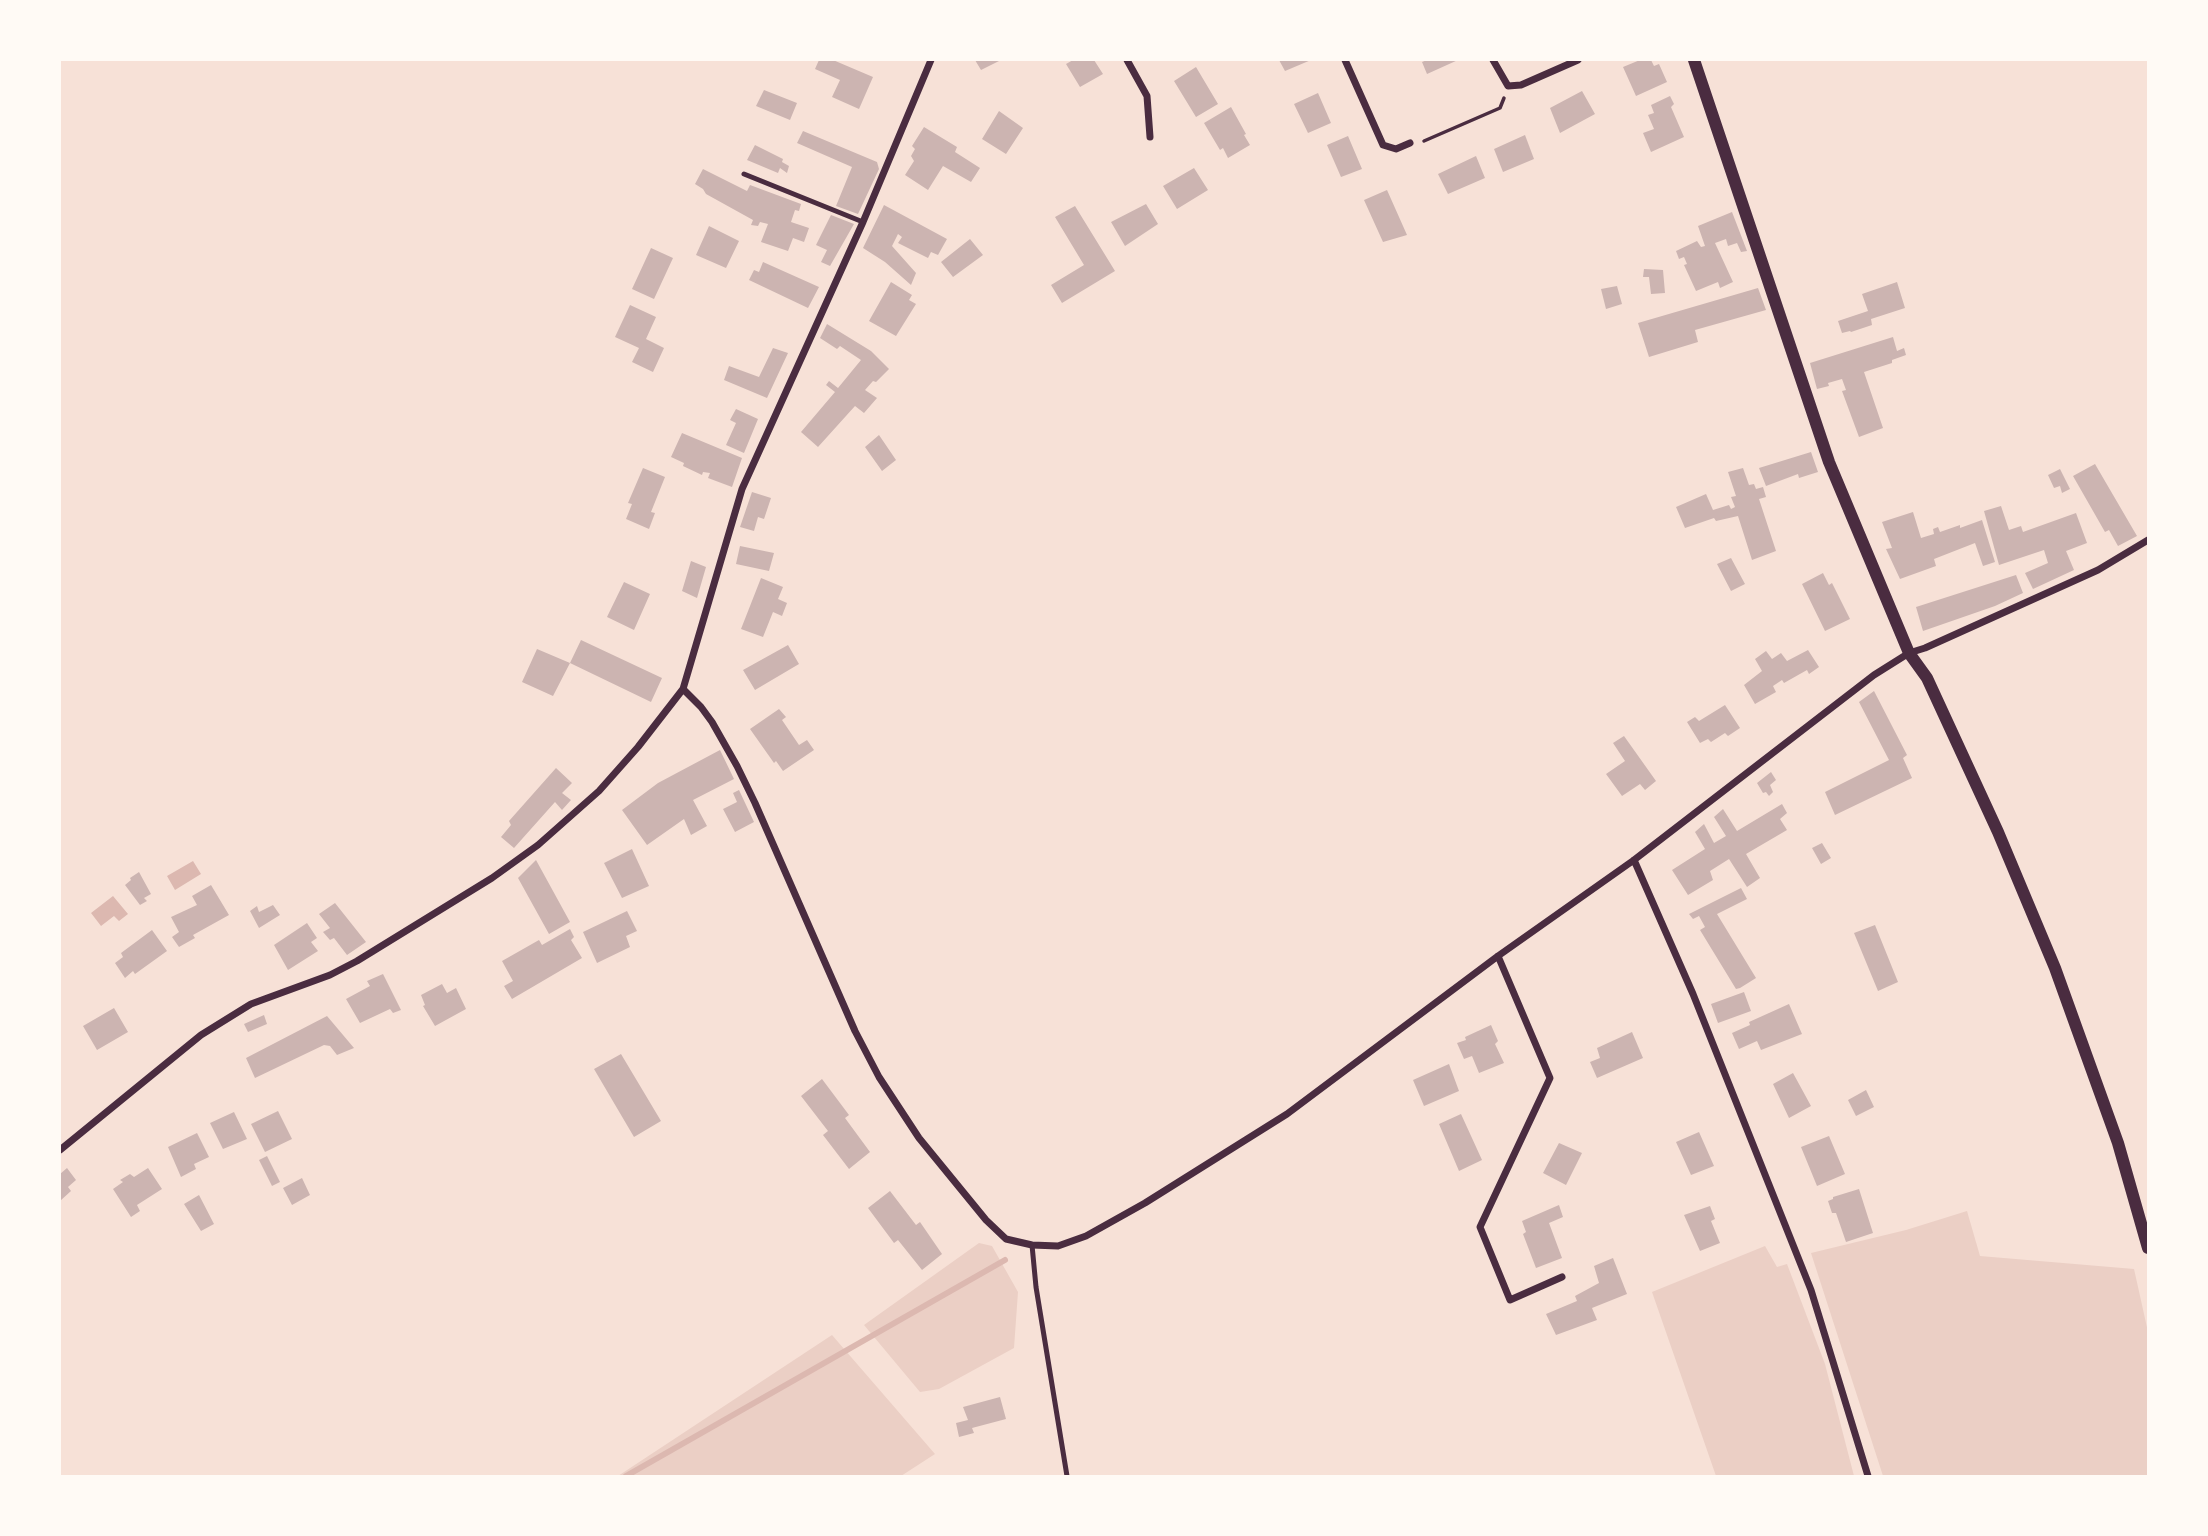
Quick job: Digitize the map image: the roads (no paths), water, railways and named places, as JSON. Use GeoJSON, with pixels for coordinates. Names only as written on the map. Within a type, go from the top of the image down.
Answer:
{"type":"FeatureCollection","features":[{"type":"Feature","properties":{"kind":"street"},"geometry":{"type":"LineString","coordinates":[[60,1150],[201,1035],[251,1004],[330,975],[358,961],[492,878],[538,845],[599,791],[638,747],[683,689],[742,489],[863,222],[931,60]]}},
{"type":"Feature","properties":{"kind":"street"},"geometry":{"type":"LineString","coordinates":[[1127,60],[1147,96],[1150,137]]}},
{"type":"Feature","properties":{"kind":"street"},"geometry":{"type":"LineString","coordinates":[[1345,60],[1383,145],[1396,149],[1410,143]]}},
{"type":"Feature","properties":{"kind":"street"},"geometry":{"type":"LineString","coordinates":[[1493,60],[1508,86],[1521,85],[1578,60]]}},
{"type":"Feature","properties":{"kind":"street"},"geometry":{"type":"LineString","coordinates":[[1694,60],[1829,462],[1909,653],[1927,678],[2056,968],[2118,1143],[2148,1248]]}},
{"type":"Feature","properties":{"kind":"street"},"geometry":{"type":"LineString","coordinates":[[683,689],[701,706],[737,766],[855,1031],[879,1077],[919,1138],[986,1220],[1006,1239],[1032,1245],[1058,1246],[1086,1236],[1208,1166],[1287,1114],[1498,956],[1634,860],[1874,675],[1909,653],[2098,570],[2148,540]]}},
{"type":"Feature","properties":{"kind":"street"},"geometry":{"type":"LineString","coordinates":[[1634,860],[1698,1007],[1811,1290],[1868,1476]]}},
{"type":"Feature","properties":{"kind":"street"},"geometry":{"type":"LineString","coordinates":[[1498,956],[1550,1078],[1480,1227],[1510,1300],[1562,1277]]}},
{"type":"Feature","properties":{"kind":"lane"},"geometry":{"type":"LineString","coordinates":[[744,174],[863,222]]}},
{"type":"Feature","properties":{"kind":"lane"},"geometry":{"type":"LineString","coordinates":[[1032,1245],[1036,1287],[1067,1476]]}},
{"type":"Feature","properties":{"kind":"waterway"},"geometry":{"type":"LineString","coordinates":[[626,1476],[1005,1260]]}}]}
